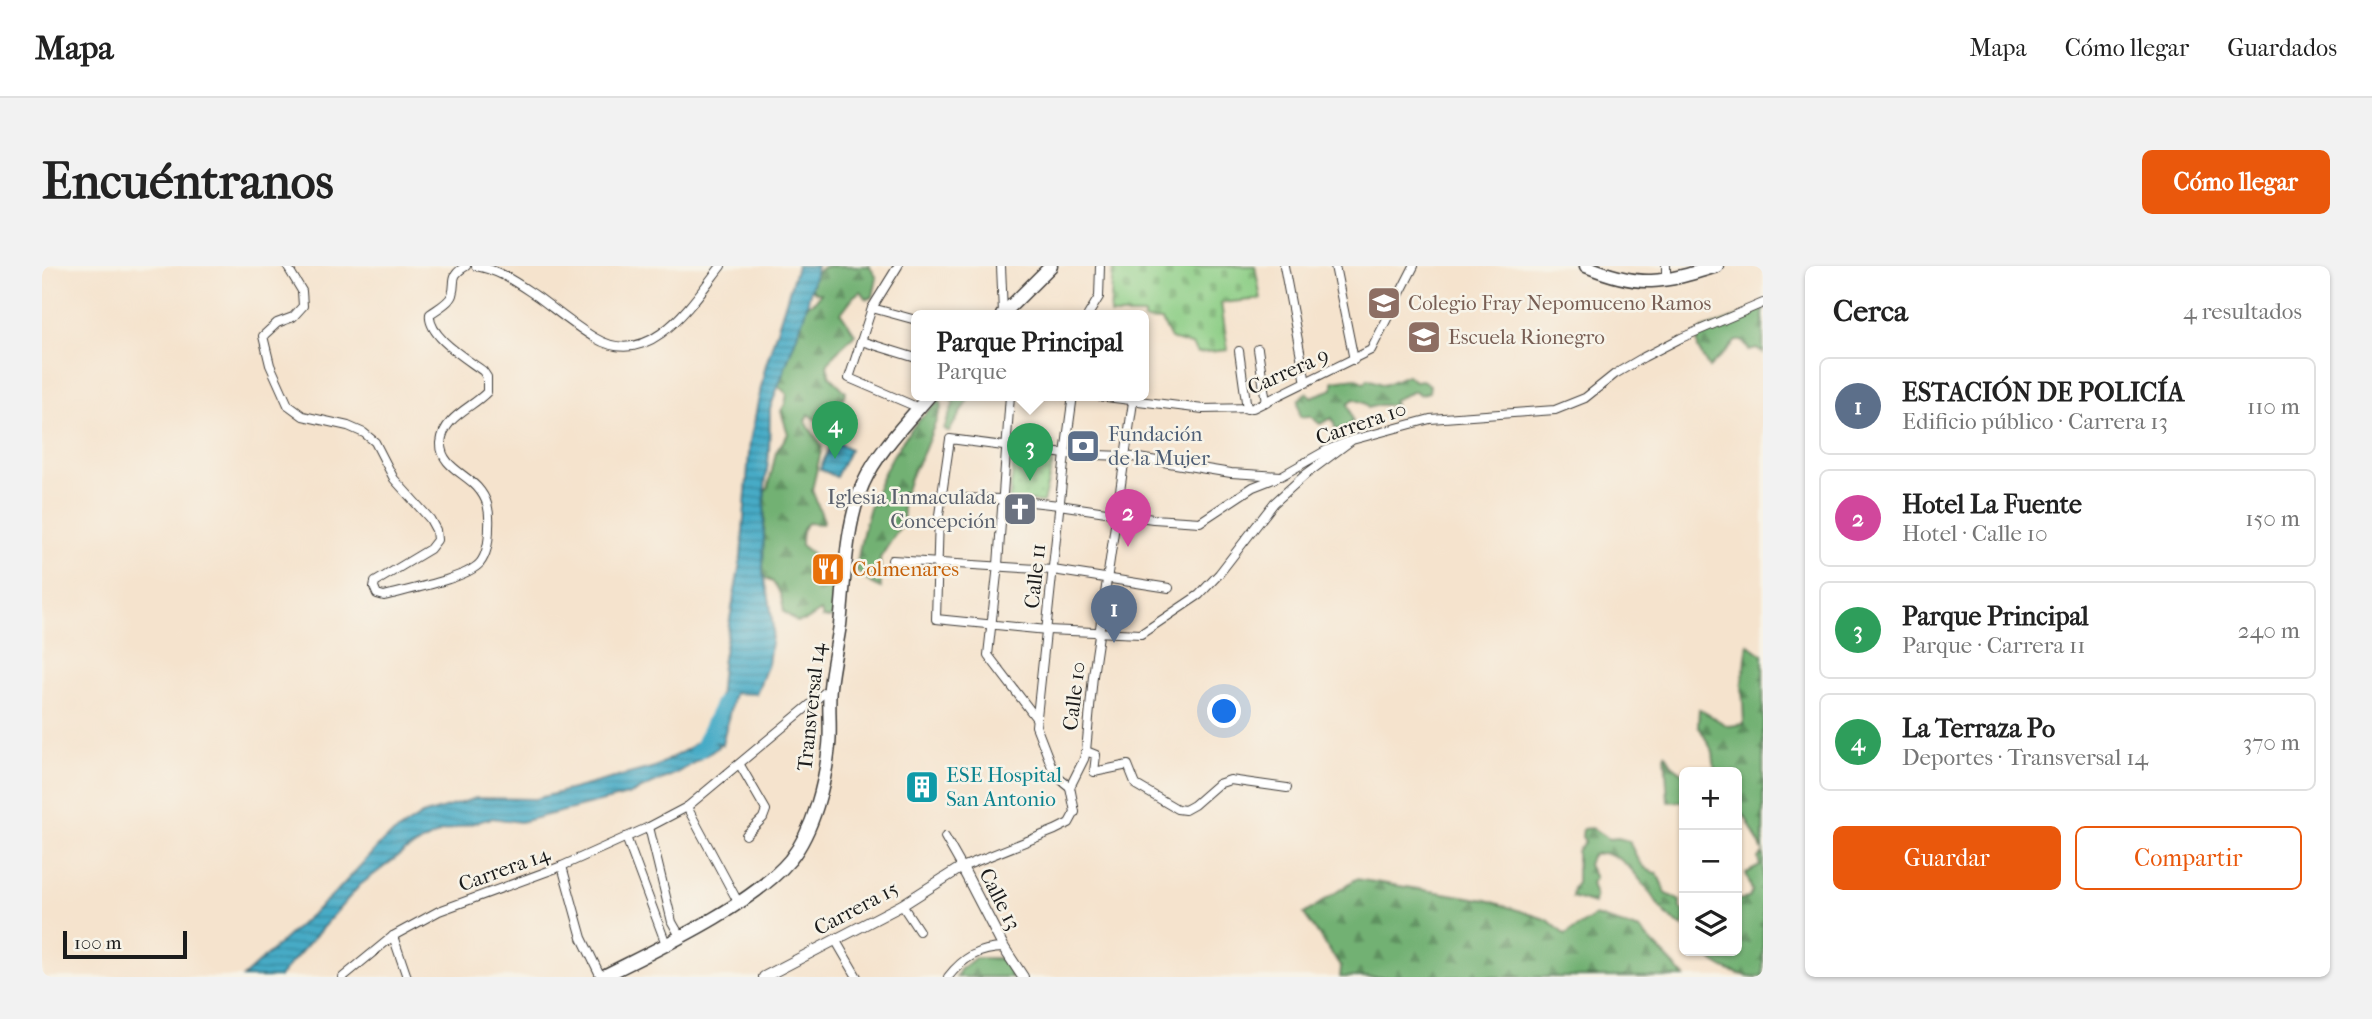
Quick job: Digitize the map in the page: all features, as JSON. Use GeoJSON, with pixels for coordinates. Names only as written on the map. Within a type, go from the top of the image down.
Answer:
{"type":"FeatureCollection","features":[{"type":"Feature","properties":{"kind":"highway"},"geometry":{"type":"LineString","coordinates":[[1006,310],[1051,266]]}},
{"type":"Feature","properties":{"kind":"highway"},"geometry":{"type":"LineString","coordinates":[[1586,266],[1605,274],[1643,283],[1666,280],[1717,266]]}},
{"type":"Feature","properties":{"kind":"highway","name":"Transversal 14"},"geometry":{"type":"LineString","coordinates":[[602,977],[738,902],[761,886],[789,860],[805,837],[816,813],[829,746],[830,688],[851,525],[864,483],[921,402]]}},
{"type":"Feature","properties":{"kind":"street"},"geometry":{"type":"LineString","coordinates":[[287,266],[302,291],[303,306],[293,317],[277,323],[263,336],[270,365],[288,405],[303,416],[348,426],[364,433],[374,442],[394,479],[430,519],[436,530],[437,540],[430,549],[375,582],[377,594],[384,596],[470,572],[482,561],[486,551],[489,511],[484,497],[445,460],[441,440],[456,415],[487,392],[487,377],[483,370],[442,340],[429,320],[430,314],[452,295],[452,283],[457,271],[466,266]]}},
{"type":"Feature","properties":{"kind":"street"},"geometry":{"type":"LineString","coordinates":[[476,266],[503,274],[597,340],[627,349],[654,338],[680,319],[721,266]]}},
{"type":"Feature","properties":{"kind":"street"},"geometry":{"type":"LineString","coordinates":[[898,266],[872,308],[849,378],[911,399]]}},
{"type":"Feature","properties":{"kind":"street"},"geometry":{"type":"LineString","coordinates":[[1001,266],[1002,310]]}},
{"type":"Feature","properties":{"kind":"street"},"geometry":{"type":"LineString","coordinates":[[1091,310],[1099,297],[1100,266]]}},
{"type":"Feature","properties":{"kind":"street"},"geometry":{"type":"LineString","coordinates":[[1284,266],[1306,383]]}},
{"type":"Feature","properties":{"kind":"street"},"geometry":{"type":"LineString","coordinates":[[1335,266],[1354,360]]}},
{"type":"Feature","properties":{"kind":"street","name":"Carrera 9"},"geometry":{"type":"LineString","coordinates":[[1149,400],[1203,409],[1253,408],[1354,360],[1371,350],[1414,266]]}},
{"type":"Feature","properties":{"kind":"street"},"geometry":{"type":"LineString","coordinates":[[1666,266],[1666,280]]}},
{"type":"Feature","properties":{"kind":"street","name":"Carrera 10"},"geometry":{"type":"LineString","coordinates":[[1116,514],[1200,522],[1253,487],[1352,440],[1430,419],[1556,410],[1585,398],[1615,374],[1681,338],[1763,303]]}},
{"type":"Feature","properties":{"kind":"street"},"geometry":{"type":"LineString","coordinates":[[872,308],[911,319]]}},
{"type":"Feature","properties":{"kind":"street"},"geometry":{"type":"LineString","coordinates":[[861,341],[911,356]]}},
{"type":"Feature","properties":{"kind":"street"},"geometry":{"type":"LineString","coordinates":[[1258,348],[1266,402]]}},
{"type":"Feature","properties":{"kind":"street"},"geometry":{"type":"LineString","coordinates":[[1239,351],[1247,408]]}},
{"type":"Feature","properties":{"kind":"street"},"geometry":{"type":"LineString","coordinates":[[962,867],[1045,835],[1069,822],[1075,812],[1070,787],[1055,775],[1036,726],[1037,718],[988,655],[998,565],[1010,401]]}},
{"type":"Feature","properties":{"kind":"street","name":"Calle 11"},"geometry":{"type":"LineString","coordinates":[[1037,718],[1072,401]]}},
{"type":"Feature","properties":{"kind":"street","name":"Calle 10"},"geometry":{"type":"LineString","coordinates":[[1070,787],[1086,751],[1089,701],[1134,401]]}},
{"type":"Feature","properties":{"kind":"street"},"geometry":{"type":"LineString","coordinates":[[1281,476],[1231,473],[1126,456],[1065,454],[950,439],[941,498],[936,619],[1047,630],[1145,631],[1199,595],[1219,574],[1274,503],[1305,475],[1352,440]]}},
{"type":"Feature","properties":{"kind":"street"},"geometry":{"type":"LineString","coordinates":[[908,496],[1003,499],[1116,514]]}},
{"type":"Feature","properties":{"kind":"street"},"geometry":{"type":"LineString","coordinates":[[892,560],[1053,570],[1169,588]]}},
{"type":"Feature","properties":{"kind":"street","name":"Carrera 14"},"geometry":{"type":"LineString","coordinates":[[343,977],[393,936],[439,911],[562,866],[687,807],[830,688]]}},
{"type":"Feature","properties":{"kind":"street","name":"Calle 10"},"geometry":{"type":"LineString","coordinates":[[1086,751],[1096,755],[1094,772],[1128,765],[1136,785],[1177,809],[1185,810],[1195,805],[1218,784],[1230,780],[1287,788]]}},
{"type":"Feature","properties":{"kind":"street"},"geometry":{"type":"LineString","coordinates":[[740,765],[766,810],[763,818],[746,835]]}},
{"type":"Feature","properties":{"kind":"street"},"geometry":{"type":"LineString","coordinates":[[687,807],[738,902]]}},
{"type":"Feature","properties":{"kind":"street"},"geometry":{"type":"LineString","coordinates":[[649,827],[672,922],[680,936]]}},
{"type":"Feature","properties":{"kind":"street"},"geometry":{"type":"LineString","coordinates":[[626,837],[666,944]]}},
{"type":"Feature","properties":{"kind":"street","name":"Calle 13"},"geometry":{"type":"LineString","coordinates":[[946,837],[1004,948],[1023,977]]}},
{"type":"Feature","properties":{"kind":"street"},"geometry":{"type":"LineString","coordinates":[[562,866],[582,938],[602,977]]}},
{"type":"Feature","properties":{"kind":"street","name":"Carrera 15"},"geometry":{"type":"LineString","coordinates":[[764,977],[902,905],[962,867]]}},
{"type":"Feature","properties":{"kind":"street"},"geometry":{"type":"LineString","coordinates":[[902,905],[919,931]]}},
{"type":"Feature","properties":{"kind":"street"},"geometry":{"type":"LineString","coordinates":[[393,936],[407,977]]}},
{"type":"Feature","properties":{"kind":"street"},"geometry":{"type":"LineString","coordinates":[[836,941],[857,977]]}},
{"type":"Feature","properties":{"kind":"street"},"geometry":{"type":"LineString","coordinates":[[948,977],[968,956],[983,950],[1004,948]]}},
{"type":"Feature","properties":{"kind":"green space"},"geometry":{"type":"Polygon","coordinates":[[[828,266],[869,266],[877,278],[873,297],[867,299],[861,291],[841,313],[855,334],[836,352],[827,366],[830,376],[846,392],[830,424],[821,424],[808,414],[805,421],[822,447],[812,490],[824,521],[822,524],[806,525],[801,545],[818,558],[825,576],[838,585],[834,594],[838,605],[838,618],[823,618],[821,611],[807,620],[797,622],[784,612],[776,587],[764,577],[761,561],[765,519],[764,511],[757,508],[760,492],[768,489],[776,452],[788,434],[781,411],[787,394],[778,386],[774,376],[807,305],[815,301],[821,293],[816,293],[811,288],[809,279],[828,266]]]}},
{"type":"Feature","properties":{"kind":"green space"},"geometry":{"type":"Polygon","coordinates":[[[1113,266],[1255,266],[1261,299],[1221,303],[1228,350],[1197,353],[1192,345],[1171,339],[1162,321],[1149,320],[1149,310],[1110,310],[1113,266]]]}},
{"type":"Feature","properties":{"kind":"green space"},"geometry":{"type":"Polygon","coordinates":[[[1763,308],[1763,353],[1757,348],[1749,350],[1742,341],[1736,341],[1709,368],[1698,349],[1697,337],[1703,329],[1763,308]]]}},
{"type":"Feature","properties":{"kind":"green space"},"geometry":{"type":"Polygon","coordinates":[[[1407,375],[1415,381],[1422,380],[1430,385],[1429,392],[1420,395],[1415,391],[1393,400],[1395,405],[1368,408],[1366,404],[1354,399],[1348,404],[1353,422],[1341,430],[1336,430],[1332,418],[1320,424],[1310,416],[1300,417],[1298,401],[1303,395],[1308,393],[1311,397],[1333,389],[1333,381],[1356,378],[1364,383],[1368,379],[1384,385],[1407,375]]]}},
{"type":"Feature","properties":{"kind":"green space"},"geometry":{"type":"Polygon","coordinates":[[[940,401],[942,406],[910,478],[902,503],[904,521],[880,558],[881,588],[869,582],[856,570],[860,546],[882,477],[906,436],[940,401]]]}},
{"type":"Feature","properties":{"kind":"green space"},"geometry":{"type":"Polygon","coordinates":[[[967,401],[949,432],[944,429],[954,402],[967,401]]]}},
{"type":"Feature","properties":{"kind":"green space"},"geometry":{"type":"Polygon","coordinates":[[[1015,455],[1053,462],[1043,502],[1009,501],[1015,455]]]}},
{"type":"Feature","properties":{"kind":"green space"},"geometry":{"type":"Polygon","coordinates":[[[1748,644],[1763,655],[1763,851],[1742,814],[1742,767],[1714,767],[1713,752],[1698,725],[1699,709],[1728,726],[1744,724],[1742,684],[1748,644]]]}},
{"type":"Feature","properties":{"kind":"green space"},"geometry":{"type":"Polygon","coordinates":[[[1665,753],[1679,770],[1679,802],[1668,802],[1665,753]]]}},
{"type":"Feature","properties":{"kind":"green space"},"geometry":{"type":"Polygon","coordinates":[[[1592,828],[1609,839],[1629,841],[1643,865],[1651,872],[1657,873],[1666,893],[1679,900],[1679,924],[1664,913],[1632,870],[1612,855],[1602,853],[1591,856],[1588,865],[1595,878],[1591,883],[1595,896],[1594,904],[1572,897],[1577,883],[1577,851],[1585,841],[1582,837],[1583,829],[1592,828]]]}},
{"type":"Feature","properties":{"kind":"green space"},"geometry":{"type":"Polygon","coordinates":[[[1763,853],[1763,977],[1730,971],[1708,956],[1742,956],[1742,899],[1749,898],[1752,891],[1746,873],[1760,866],[1758,858],[1763,853]]]}},
{"type":"Feature","properties":{"kind":"green space"},"geometry":{"type":"Polygon","coordinates":[[[1356,879],[1487,900],[1548,920],[1565,935],[1595,916],[1640,930],[1685,977],[1340,977],[1341,967],[1304,914],[1356,879]]]}},
{"type":"Feature","properties":{"kind":"green space"},"geometry":{"type":"Polygon","coordinates":[[[975,958],[1001,958],[1013,977],[956,977],[960,970],[975,958]]]}},
{"type":"Feature","properties":{"kind":"water"},"geometry":{"type":"Polygon","coordinates":[[[797,266],[817,266],[804,316],[770,409],[763,573],[773,629],[768,664],[756,694],[734,693],[722,745],[717,743],[719,747],[679,772],[628,795],[520,822],[492,818],[441,832],[405,851],[360,885],[279,977],[243,977],[338,890],[384,840],[422,815],[476,798],[535,799],[655,767],[686,750],[711,731],[718,712],[722,664],[741,557],[750,441],[765,368],[797,266]]]}},
{"type":"Feature","properties":{"kind":"water"},"geometry":{"type":"Polygon","coordinates":[[[833,440],[850,449],[836,477],[820,469],[833,440]]]}},
{"type":"Feature","properties":{"kind":"waterway"},"geometry":{"type":"LineString","coordinates":[[698,751],[723,703]]}},
{"type":"Feature","properties":{"kind":"place","name":"Colegio Fray Nepomuceno Ramos"},"geometry":{"type":"Point","coordinates":[1384,303]}},
{"type":"Feature","properties":{"kind":"place","name":"Escuela Rionegro"},"geometry":{"type":"Point","coordinates":[1424,337]}},
{"type":"Feature","properties":{"kind":"place","name":"Fundación de la Mujer"},"geometry":{"type":"Point","coordinates":[1083,446]}},
{"type":"Feature","properties":{"kind":"place","name":"La Terraza Po"},"geometry":{"type":"Point","coordinates":[835,459]}},
{"type":"Feature","properties":{"kind":"place","name":"Parque Principal"},"geometry":{"type":"Point","coordinates":[1030,481]}},
{"type":"Feature","properties":{"kind":"place","name":"Iglesia Inmaculada Concepción"},"geometry":{"type":"Point","coordinates":[1020,509]}},
{"type":"Feature","properties":{"kind":"place","name":"Hotel La Fuente"},"geometry":{"type":"Point","coordinates":[1128,547]}},
{"type":"Feature","properties":{"kind":"place","name":"Colmenares"},"geometry":{"type":"Point","coordinates":[828,569]}},
{"type":"Feature","properties":{"kind":"place","name":"ESTACIÓN DE POLICÍA"},"geometry":{"type":"Point","coordinates":[1114,643]}},
{"type":"Feature","properties":{"kind":"place","name":"ESE Hospital San Antonio"},"geometry":{"type":"Point","coordinates":[922,787]}}]}
